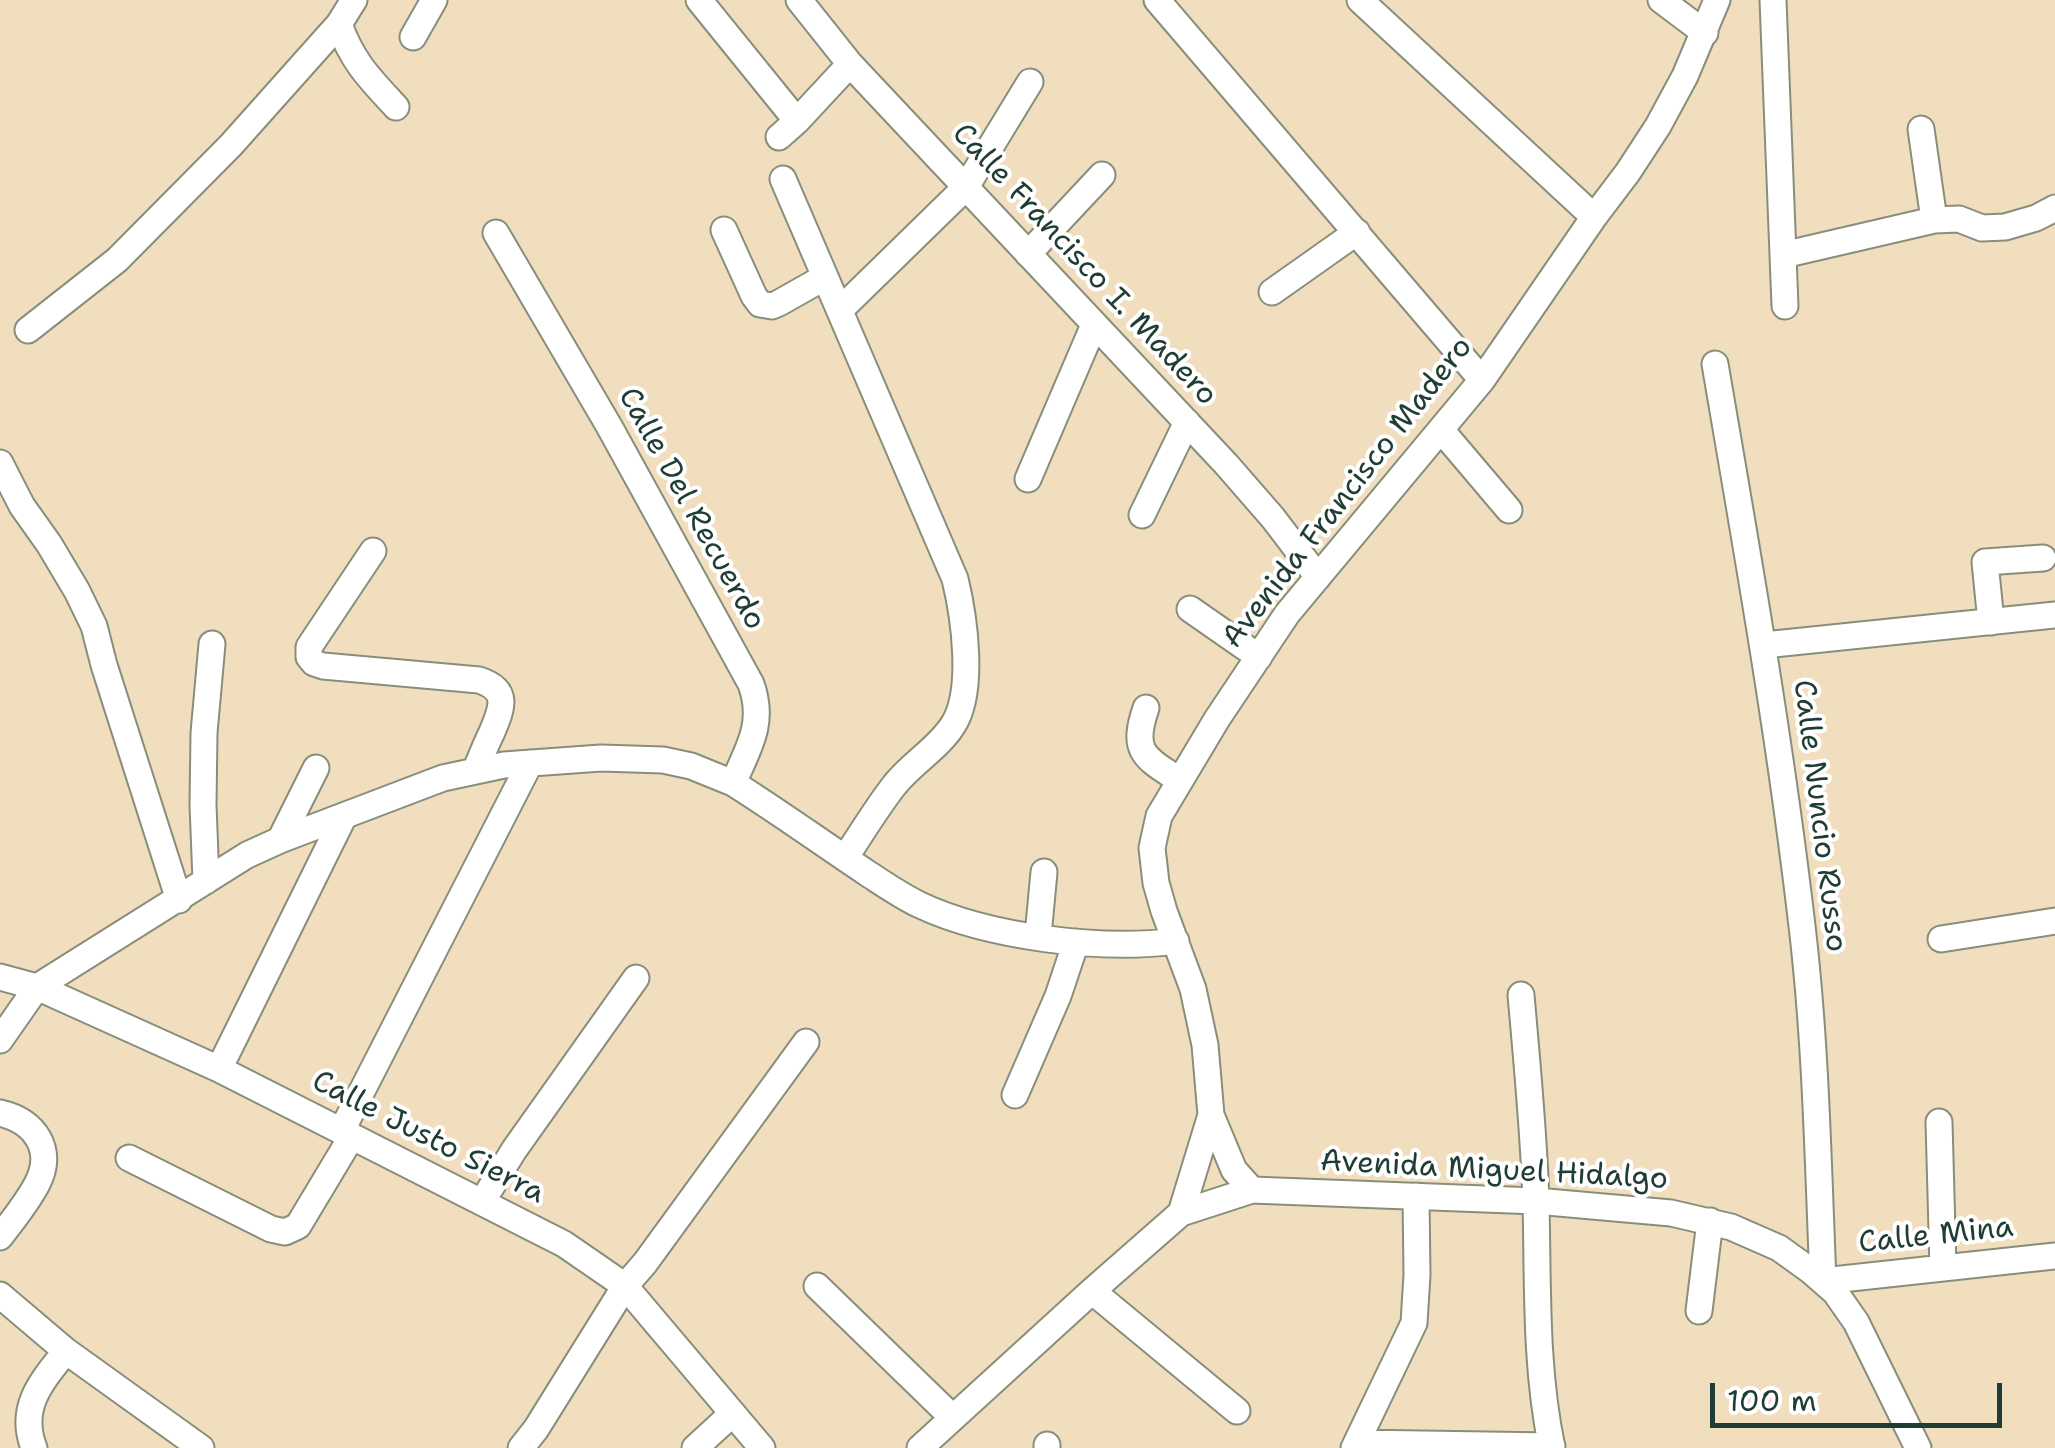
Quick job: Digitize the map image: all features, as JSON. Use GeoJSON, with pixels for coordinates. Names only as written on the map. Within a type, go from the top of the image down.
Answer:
{"type":"FeatureCollection","features":[{"type":"Feature","properties":{"kind":"street"},"geometry":{"type":"LineString","coordinates":[[28,330],[117,260],[231,145],[338,24],[354,0]]}},
{"type":"Feature","properties":{"kind":"street"},"geometry":{"type":"LineString","coordinates":[[413,37],[434,0]]}},
{"type":"Feature","properties":{"kind":"street"},"geometry":{"type":"LineString","coordinates":[[699,0],[788,129],[850,64]]}},
{"type":"Feature","properties":{"kind":"street","name":"Calle Francisco I. Madero"},"geometry":{"type":"LineString","coordinates":[[799,0],[850,64],[1187,422],[1273,518],[1318,577]]}},
{"type":"Feature","properties":{"kind":"street"},"geometry":{"type":"LineString","coordinates":[[1157,0],[1482,380]]}},
{"type":"Feature","properties":{"kind":"street"},"geometry":{"type":"LineString","coordinates":[[1360,0],[1594,216]]}},
{"type":"Feature","properties":{"kind":"street"},"geometry":{"type":"LineString","coordinates":[[1661,0],[1705,33]]}},
{"type":"Feature","properties":{"kind":"street","name":"Avenida Francisco Madero"},"geometry":{"type":"LineString","coordinates":[[1252,1190],[1234,1170],[1212,1115],[1205,1046],[1193,989],[1156,882],[1152,848],[1159,816],[1287,614],[1482,380],[1628,172],[1658,126],[1705,33],[1717,0]]}},
{"type":"Feature","properties":{"kind":"street"},"geometry":{"type":"LineString","coordinates":[[1774,0],[1784,306]]}},
{"type":"Feature","properties":{"kind":"street"},"geometry":{"type":"LineString","coordinates":[[338,24],[349,51],[396,107]]}},
{"type":"Feature","properties":{"kind":"street"},"geometry":{"type":"LineString","coordinates":[[840,310],[966,187],[1030,82]]}},
{"type":"Feature","properties":{"kind":"street"},"geometry":{"type":"LineString","coordinates":[[1921,128],[1934,220]]}},
{"type":"Feature","properties":{"kind":"street"},"geometry":{"type":"LineString","coordinates":[[1028,254],[1102,175]]}},
{"type":"Feature","properties":{"kind":"street"},"geometry":{"type":"LineString","coordinates":[[783,179],[956,579],[962,609],[965,674],[953,726],[894,784],[844,858]]}},
{"type":"Feature","properties":{"kind":"street"},"geometry":{"type":"LineString","coordinates":[[1783,255],[1934,220],[1952,219],[1982,228],[2005,227],[2055,208]]}},
{"type":"Feature","properties":{"kind":"street"},"geometry":{"type":"LineString","coordinates":[[724,230],[760,304],[772,306],[825,277]]}},
{"type":"Feature","properties":{"kind":"street"},"geometry":{"type":"LineString","coordinates":[[1272,292],[1357,232]]}},
{"type":"Feature","properties":{"kind":"street","name":"Calle Del Recuerdo"},"geometry":{"type":"LineString","coordinates":[[496,233],[609,426],[750,684],[758,710],[754,735],[733,783]]}},
{"type":"Feature","properties":{"kind":"street"},"geometry":{"type":"LineString","coordinates":[[1028,479],[1094,324]]}},
{"type":"Feature","properties":{"kind":"street","name":"Calle Nuncio Russo"},"geometry":{"type":"LineString","coordinates":[[1715,364],[1764,645],[1802,926],[1816,1091],[1823,1281]]}},
{"type":"Feature","properties":{"kind":"street"},"geometry":{"type":"LineString","coordinates":[[1142,514],[1187,422]]}},
{"type":"Feature","properties":{"kind":"street"},"geometry":{"type":"LineString","coordinates":[[1442,431],[1509,510]]}},
{"type":"Feature","properties":{"kind":"street"},"geometry":{"type":"LineString","coordinates":[[0,463],[22,506],[77,590],[94,626],[179,900]]}},
{"type":"Feature","properties":{"kind":"street"},"geometry":{"type":"LineString","coordinates":[[373,551],[309,647],[308,657],[323,666],[489,684],[501,698],[502,709],[476,769]]}},
{"type":"Feature","properties":{"kind":"street"},"geometry":{"type":"LineString","coordinates":[[1991,622],[1984,562],[2043,558]]}},
{"type":"Feature","properties":{"kind":"street"},"geometry":{"type":"LineString","coordinates":[[1190,609],[1259,657]]}},
{"type":"Feature","properties":{"kind":"street"},"geometry":{"type":"LineString","coordinates":[[1764,645],[2055,615]]}},
{"type":"Feature","properties":{"kind":"street"},"geometry":{"type":"LineString","coordinates":[[206,881],[202,804],[212,644]]}},
{"type":"Feature","properties":{"kind":"street"},"geometry":{"type":"LineString","coordinates":[[1146,708],[1138,730],[1140,746],[1148,760],[1179,780]]}},
{"type":"Feature","properties":{"kind":"street"},"geometry":{"type":"LineString","coordinates":[[0,1040],[37,987],[247,855],[443,778],[476,769],[530,763],[601,758],[662,760],[691,766],[733,783],[918,904],[971,922],[1076,942],[1176,941]]}},
{"type":"Feature","properties":{"kind":"street"},"geometry":{"type":"LineString","coordinates":[[129,1158],[270,1230],[285,1232],[298,1226],[530,763]]}},
{"type":"Feature","properties":{"kind":"street"},"geometry":{"type":"LineString","coordinates":[[280,840],[316,768]]}},
{"type":"Feature","properties":{"kind":"street"},"geometry":{"type":"LineString","coordinates":[[220,1069],[344,816]]}},
{"type":"Feature","properties":{"kind":"street"},"geometry":{"type":"LineString","coordinates":[[1038,936],[1044,872]]}},
{"type":"Feature","properties":{"kind":"street"},"geometry":{"type":"LineString","coordinates":[[1941,939],[2055,922]]}},
{"type":"Feature","properties":{"kind":"street"},"geometry":{"type":"LineString","coordinates":[[1015,1095],[1058,996],[1076,942]]}},
{"type":"Feature","properties":{"kind":"street","name":"Calle Justo Sierra"},"geometry":{"type":"LineString","coordinates":[[0,977],[37,987],[220,1069],[564,1244],[625,1286],[762,1448]]}},
{"type":"Feature","properties":{"kind":"street"},"geometry":{"type":"LineString","coordinates":[[482,1202],[522,1138],[636,978]]}},
{"type":"Feature","properties":{"kind":"street"},"geometry":{"type":"LineString","coordinates":[[1416,1196],[1414,1323],[1357,1446],[1552,1447],[1536,1306],[1536,1201],[1522,995]]}},
{"type":"Feature","properties":{"kind":"street"},"geometry":{"type":"LineString","coordinates":[[521,1448],[625,1286],[646,1263],[806,1042]]}},
{"type":"Feature","properties":{"kind":"street"},"geometry":{"type":"LineString","coordinates":[[0,1113],[13,1116],[39,1136],[43,1166],[38,1182],[0,1236]]}},
{"type":"Feature","properties":{"kind":"street","name":"Avenida Francisco Madero"},"geometry":{"type":"LineString","coordinates":[[1181,1213],[1212,1115]]}},
{"type":"Feature","properties":{"kind":"street"},"geometry":{"type":"LineString","coordinates":[[1939,1122],[1943,1268]]}},
{"type":"Feature","properties":{"kind":"street"},"geometry":{"type":"LineString","coordinates":[[920,1448],[1181,1213],[1252,1190]]}},
{"type":"Feature","properties":{"kind":"street","name":"Avenida Miguel Hidalgo"},"geometry":{"type":"LineString","coordinates":[[1252,1190],[1536,1201],[1670,1212],[1710,1221],[1779,1248],[1823,1281],[1848,1308],[1918,1448]]}},
{"type":"Feature","properties":{"kind":"street"},"geometry":{"type":"LineString","coordinates":[[1700,1310],[1710,1221]]}},
{"type":"Feature","properties":{"kind":"street","name":"Calle Mina"},"geometry":{"type":"LineString","coordinates":[[1823,1281],[2055,1256]]}},
{"type":"Feature","properties":{"kind":"street"},"geometry":{"type":"LineString","coordinates":[[817,1286],[952,1417]]}},
{"type":"Feature","properties":{"kind":"street"},"geometry":{"type":"LineString","coordinates":[[1092,1291],[1236,1412]]}},
{"type":"Feature","properties":{"kind":"street"},"geometry":{"type":"LineString","coordinates":[[0,1295],[66,1351],[194,1446]]}},
{"type":"Feature","properties":{"kind":"street"},"geometry":{"type":"LineString","coordinates":[[34,1448],[29,1410],[40,1383],[66,1351]]}},
{"type":"Feature","properties":{"kind":"street"},"geometry":{"type":"LineString","coordinates":[[696,1448],[732,1414]]}}]}
